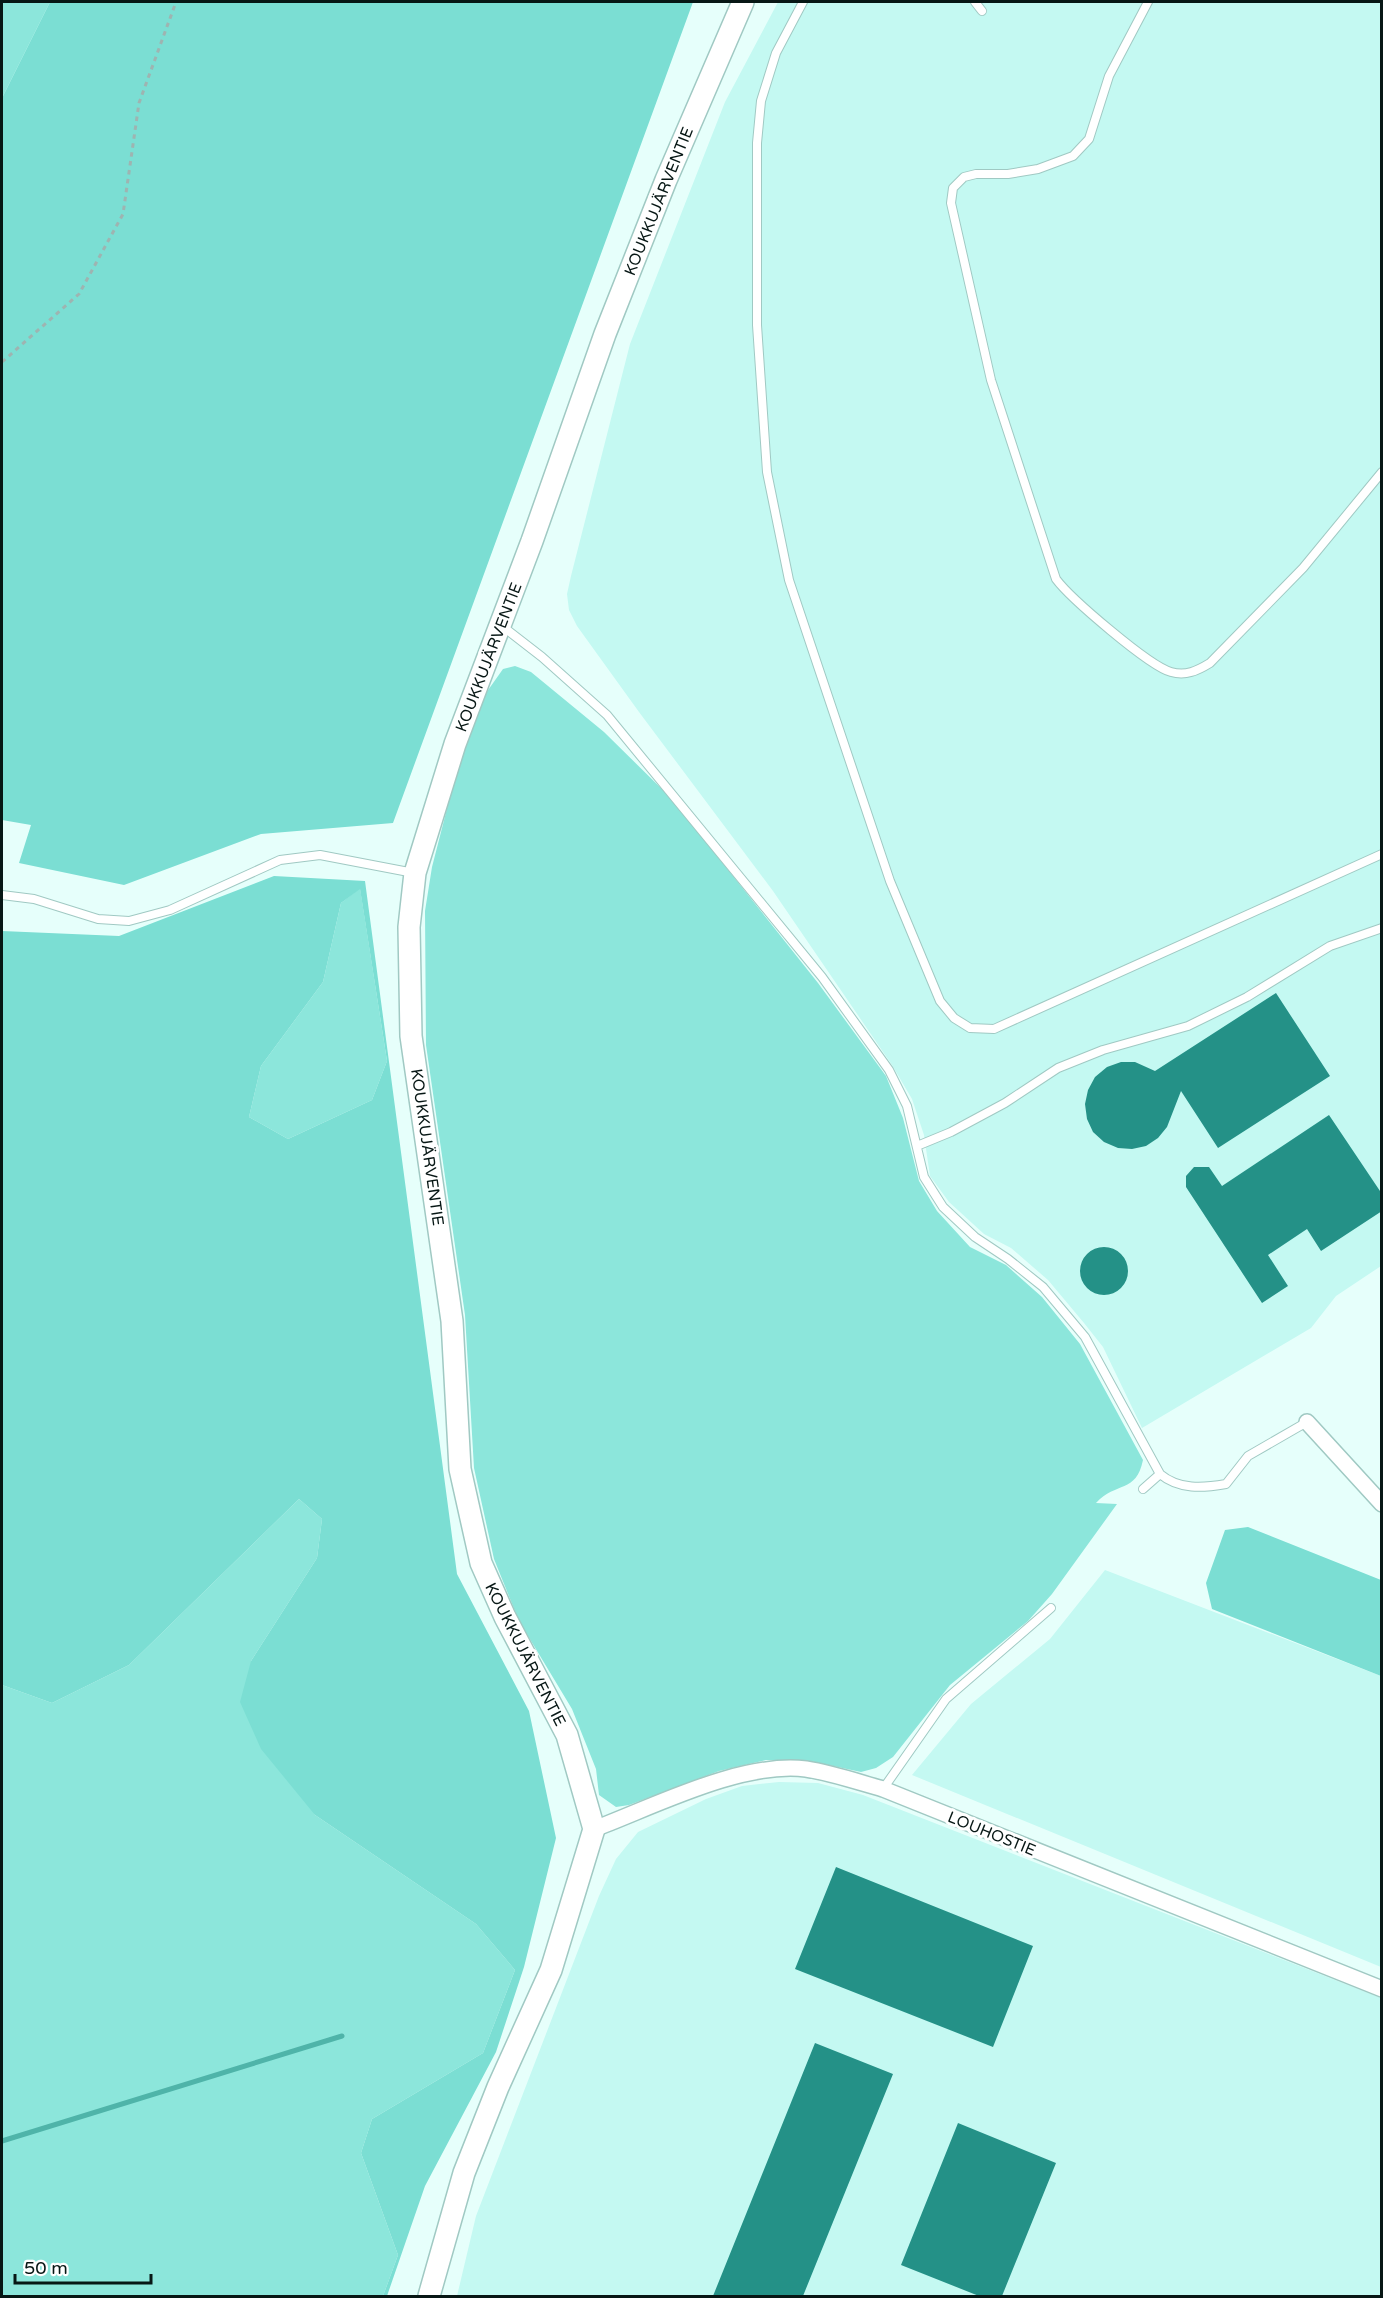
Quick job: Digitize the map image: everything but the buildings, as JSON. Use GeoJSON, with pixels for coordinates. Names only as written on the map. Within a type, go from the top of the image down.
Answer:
{"type":"FeatureCollection","features":[{"type":"Feature","properties":{"kind":"street","name":"KOUKKUJÄRVENTIE"},"geometry":{"type":"LineString","coordinates":[[594,1829],[567,1735],[505,1617],[481,1563],[460,1469],[452,1321],[411,1036],[409,927],[415,873],[455,744],[501,625],[605,334],[666,180],[743,2]]}},
{"type":"Feature","properties":{"kind":"street"},"geometry":{"type":"LineString","coordinates":[[1306,1422],[1382,1503]]}},
{"type":"Feature","properties":{"kind":"street","name":"LOUHOSTIE"},"geometry":{"type":"LineString","coordinates":[[594,1829],[726,1779],[768,1769],[806,1769],[883,1789],[1382,1989]]}},
{"type":"Feature","properties":{"kind":"street"},"geometry":{"type":"LineString","coordinates":[[429,2296],[464,2173],[498,2087],[551,1970],[594,1829]]}},
{"type":"Feature","properties":{"kind":"lane"},"geometry":{"type":"LineString","coordinates":[[803,2],[776,53],[761,101],[757,143],[757,325],[767,472],[789,580],[890,881],[940,1001],[954,1018],[970,1028],[994,1029],[1382,854]]}},
{"type":"Feature","properties":{"kind":"lane"},"geometry":{"type":"LineString","coordinates":[[975,2],[982,11]]}},
{"type":"Feature","properties":{"kind":"lane"},"geometry":{"type":"LineString","coordinates":[[1148,2],[1109,76],[1089,139],[1072,156],[1038,169],[964,177],[953,188],[951,203],[991,380],[1056,579],[1073,598],[1150,660],[1169,672],[1185,674],[1197,671],[1210,663],[1303,568],[1382,472]]}},
{"type":"Feature","properties":{"kind":"lane"},"geometry":{"type":"LineString","coordinates":[[501,625],[542,657],[607,715],[822,977],[889,1070],[907,1106],[924,1177],[943,1207],[975,1237],[1008,1259],[1043,1287],[1085,1337],[1160,1474],[1170,1483],[1202,1489],[1226,1484],[1248,1456],[1306,1422]]}},
{"type":"Feature","properties":{"kind":"lane"},"geometry":{"type":"LineString","coordinates":[[2,895],[34,899],[98,919],[129,921],[170,910],[280,860],[320,855],[415,873]]}},
{"type":"Feature","properties":{"kind":"lane"},"geometry":{"type":"LineString","coordinates":[[917,1146],[951,1132],[1005,1103],[1058,1068],[1103,1050],[1188,1026],[1247,997],[1330,946],[1382,928]]}},
{"type":"Feature","properties":{"kind":"lane"},"geometry":{"type":"LineString","coordinates":[[1143,1489],[1160,1474]]}},
{"type":"Feature","properties":{"kind":"lane"},"geometry":{"type":"LineString","coordinates":[[883,1789],[946,1699],[1051,1608]]}},
{"type":"Feature","properties":{"kind":"path"},"geometry":{"type":"LineString","coordinates":[[2,362],[79,294],[123,214],[139,103],[176,2]]}},
{"type":"Feature","properties":{"kind":"shaded area"},"geometry":{"type":"Polygon","coordinates":[[[2,2],[50,2],[2,98],[2,2]]]}},
{"type":"Feature","properties":{"kind":"shaded area"},"geometry":{"type":"Polygon","coordinates":[[[50,2],[693,2],[393,823],[261,834],[124,885],[19,863],[31,825],[2,820],[2,98],[50,2]]]}},
{"type":"Feature","properties":{"kind":"shaded area"},"geometry":{"type":"Polygon","coordinates":[[[778,2],[1381,2],[1381,1266],[1336,1296],[1311,1328],[1142,1428],[1103,1347],[1048,1280],[1011,1248],[984,1234],[949,1202],[930,1176],[924,1135],[912,1099],[892,1065],[773,891],[639,712],[577,626],[569,610],[567,594],[571,576],[630,344],[725,102],[778,2]]]}},
{"type":"Feature","properties":{"kind":"shaded area"},"geometry":{"type":"Polygon","coordinates":[[[515,666],[531,672],[604,732],[671,798],[818,983],[886,1076],[903,1118],[919,1181],[937,1211],[970,1247],[1006,1265],[1042,1297],[1080,1344],[1143,1460],[1136,1478],[1103,1496],[1096,1503],[1117,1504],[1052,1594],[1028,1621],[950,1685],[893,1757],[876,1768],[861,1772],[810,1761],[766,1760],[719,1771],[629,1805],[616,1807],[599,1795],[596,1769],[572,1709],[519,1621],[494,1559],[474,1468],[465,1315],[426,1045],[425,911],[432,867],[459,762],[486,693],[503,669],[515,666]]]}},
{"type":"Feature","properties":{"kind":"shaded area"},"geometry":{"type":"Polygon","coordinates":[[[274,876],[365,881],[457,1574],[529,1711],[556,1838],[524,1967],[496,2052],[425,2186],[387,2296],[383,2296],[398,2255],[361,2153],[372,2119],[483,2053],[515,1970],[476,1924],[315,1815],[261,1749],[240,1702],[251,1661],[317,1558],[322,1519],[299,1499],[129,1665],[52,1703],[2,1685],[2,931],[119,936],[274,876]],[[360,889],[341,903],[323,982],[261,1066],[249,1117],[288,1139],[372,1100],[387,1061],[360,889]]]}},
{"type":"Feature","properties":{"kind":"shaded area"},"geometry":{"type":"Polygon","coordinates":[[[360,888],[387,1061],[372,1100],[288,1139],[249,1117],[261,1066],[323,982],[341,903],[360,888]]]}},
{"type":"Feature","properties":{"kind":"shaded area"},"geometry":{"type":"Polygon","coordinates":[[[299,1499],[322,1519],[317,1558],[251,1661],[315,1815],[476,1924],[515,1970],[483,2053],[372,2119],[361,2153],[398,2255],[383,2296],[2,2296],[2,1685],[52,1703],[129,1665],[299,1499]]]}},
{"type":"Feature","properties":{"kind":"shaded area"},"geometry":{"type":"Polygon","coordinates":[[[1248,1527],[1381,1580],[1381,1676],[1212,1609],[1206,1583],[1225,1530],[1248,1527]]]}},
{"type":"Feature","properties":{"kind":"shaded area"},"geometry":{"type":"Polygon","coordinates":[[[1105,1570],[1381,1676],[1381,1967],[912,1775],[971,1704],[1050,1639],[1105,1570]]]}},
{"type":"Feature","properties":{"kind":"shaded area"},"geometry":{"type":"Polygon","coordinates":[[[779,1782],[818,1783],[863,1795],[1381,1998],[1381,2296],[457,2296],[476,2216],[599,1896],[616,1859],[638,1832],[706,1799],[742,1786],[779,1782]]]}},
{"type":"Feature","properties":{"kind":"waterway"},"geometry":{"type":"LineString","coordinates":[[2,2141],[342,2036]]}}]}
